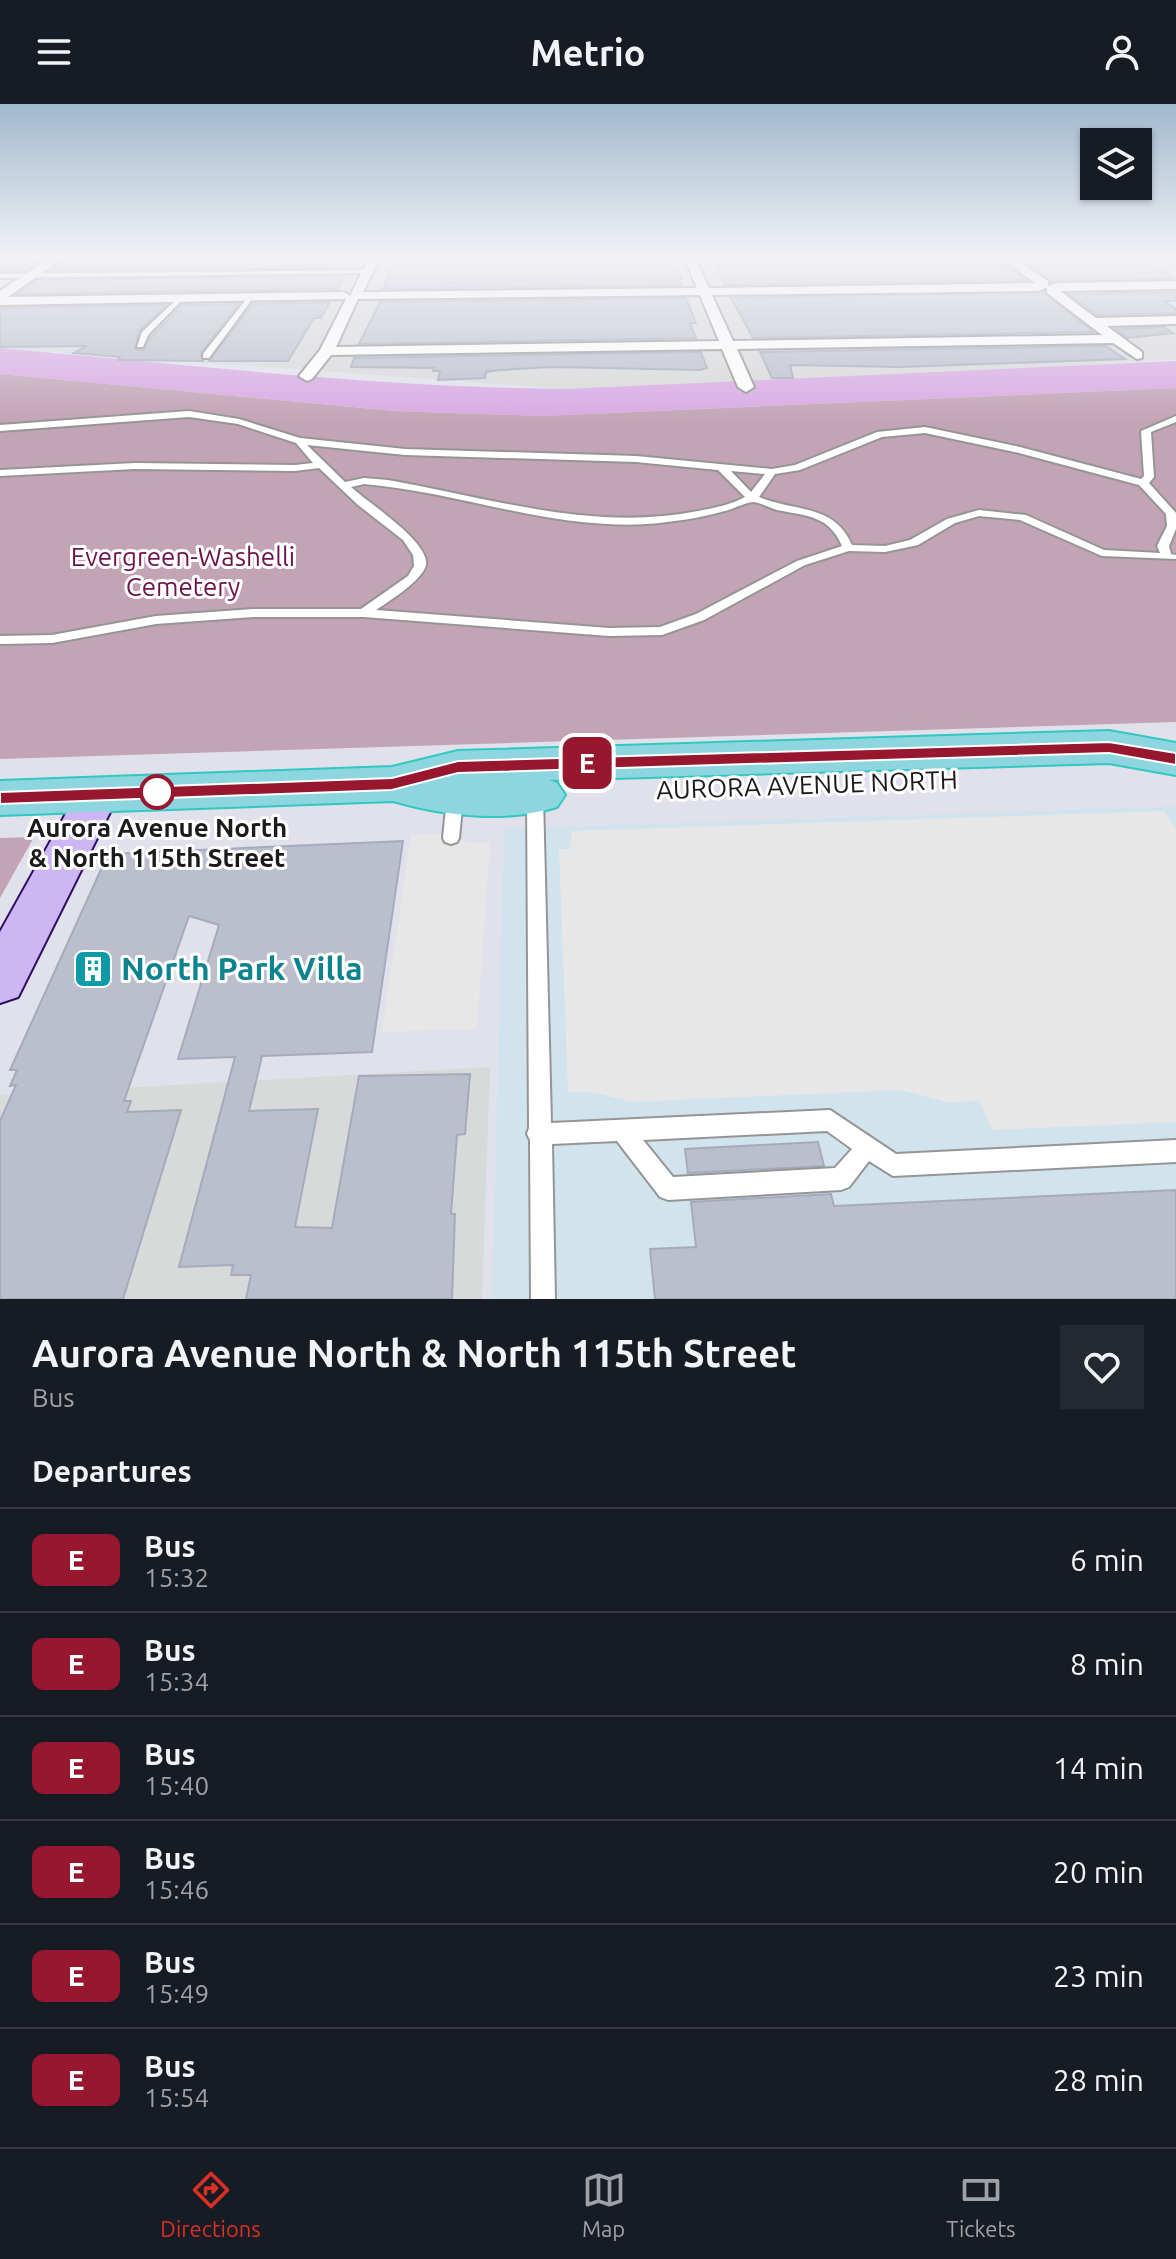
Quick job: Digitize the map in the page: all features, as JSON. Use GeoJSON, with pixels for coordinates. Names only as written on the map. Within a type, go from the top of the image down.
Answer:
{"type":"FeatureCollection","features":[{"type":"Feature","properties":{"kind":"highway","name":"AURORA AVENUE NORTH"},"geometry":{"type":"LineString","coordinates":[[0,798],[392,784],[458,767],[1109,747],[1175,761]]}},
{"type":"Feature","properties":{"kind":"highway","name":"AURORA AVENUE NORTH"},"geometry":{"type":"LineString","coordinates":[[392,784],[453,818],[535,795],[1126,774],[1175,761]]}},
{"type":"Feature","properties":{"kind":"street"},"geometry":{"type":"LineString","coordinates":[[307,376],[327,351],[346,312]]}},
{"type":"Feature","properties":{"kind":"street"},"geometry":{"type":"LineString","coordinates":[[713,312],[746,387]]}},
{"type":"Feature","properties":{"kind":"street"},"geometry":{"type":"LineString","coordinates":[[1081,312],[1137,355]]}},
{"type":"Feature","properties":{"kind":"street"},"geometry":{"type":"LineString","coordinates":[[1095,322],[1176,320]]}},
{"type":"Feature","properties":{"kind":"street"},"geometry":{"type":"LineString","coordinates":[[327,351],[1117,339]]}},
{"type":"Feature","properties":{"kind":"street"},"geometry":{"type":"LineString","coordinates":[[0,981],[98,794]]}},
{"type":"Feature","properties":{"kind":"lane"},"geometry":{"type":"LineString","coordinates":[[140,345],[145,334],[167,312]]}},
{"type":"Feature","properties":{"kind":"lane"},"geometry":{"type":"LineString","coordinates":[[206,356],[240,312]]}},
{"type":"Feature","properties":{"kind":"lane"},"geometry":{"type":"LineString","coordinates":[[0,428],[189,414],[239,422],[299,441],[426,454],[598,457],[772,472],[797,468],[880,434],[919,430],[997,444],[1143,483],[1171,513],[1172,526],[1163,546],[1172,557]]}},
{"type":"Feature","properties":{"kind":"lane"},"geometry":{"type":"LineString","coordinates":[[1143,483],[1149,474],[1146,431],[1176,419]]}},
{"type":"Feature","properties":{"kind":"lane"},"geometry":{"type":"LineString","coordinates":[[299,441],[321,465],[413,544],[420,560],[417,572],[406,584],[364,613]]}},
{"type":"Feature","properties":{"kind":"lane"},"geometry":{"type":"LineString","coordinates":[[0,473],[93,467],[295,468],[321,465]]}},
{"type":"Feature","properties":{"kind":"lane"},"geometry":{"type":"LineString","coordinates":[[721,467],[752,498],[818,515],[839,529],[848,548]]}},
{"type":"Feature","properties":{"kind":"lane"},"geometry":{"type":"LineString","coordinates":[[345,485],[364,481],[388,483],[541,515],[610,522],[677,520],[752,498],[772,472]]}},
{"type":"Feature","properties":{"kind":"lane"},"geometry":{"type":"LineString","coordinates":[[0,640],[62,638],[156,620],[210,614],[364,613],[609,632],[662,631],[700,617],[785,569],[848,548],[902,546],[963,516],[993,513],[1037,522],[1102,553],[1172,557]]}},
{"type":"Feature","properties":{"kind":"lane"},"geometry":{"type":"LineString","coordinates":[[535,795],[543,1299]]}},
{"type":"Feature","properties":{"kind":"lane"},"geometry":{"type":"LineString","coordinates":[[538,1134],[830,1120],[893,1165],[1176,1151]]}},
{"type":"Feature","properties":{"kind":"lane"},"geometry":{"type":"LineString","coordinates":[[622,1130],[668,1189],[841,1179],[867,1147]]}},
{"type":"Feature","properties":{"kind":"shaded area"},"geometry":{"type":"Polygon","coordinates":[[[0,312],[1176,312],[1176,359],[746,387],[609,392],[0,348],[0,312]]]}},
{"type":"Feature","properties":{"kind":"shaded area"},"geometry":{"type":"Polygon","coordinates":[[[0,348],[353,380],[565,389],[1176,361],[1176,388],[543,416],[395,411],[0,374],[0,348]]]}},
{"type":"Feature","properties":{"kind":"shaded area"},"geometry":{"type":"Polygon","coordinates":[[[1176,806],[1176,1299],[492,1299],[504,829],[1176,806]]]}},
{"type":"Feature","properties":{"kind":"shaded area"},"geometry":{"type":"Polygon","coordinates":[[[1164,811],[1176,828],[1176,1122],[992,1130],[979,1100],[950,1103],[901,1090],[632,1102],[592,1092],[568,1092],[559,849],[570,849],[572,831],[1164,811]]]}},
{"type":"Feature","properties":{"kind":"shaded area"},"geometry":{"type":"Polygon","coordinates":[[[438,834],[470,843],[490,843],[477,1029],[382,1032],[411,835],[438,834]]]}},
{"type":"Feature","properties":{"kind":"shaded area"},"geometry":{"type":"Polygon","coordinates":[[[490,1067],[482,1299],[0,1299],[0,1095],[490,1067]]]}},
{"type":"Feature","properties":{"kind":"green space","name":"Evergreen-Washelli Cemetery"},"geometry":{"type":"Polygon","coordinates":[[[0,374],[395,411],[543,416],[1176,388],[1176,722],[0,759],[0,374]]]}},
{"type":"Feature","properties":{"kind":"green space"},"geometry":{"type":"Polygon","coordinates":[[[34,837],[0,898],[0,838],[34,837]]]}},
{"type":"Feature","properties":{"kind":"building"},"geometry":{"type":"Polygon","coordinates":[[[0,312],[159,312],[139,331],[135,349],[143,350],[175,312],[233,312],[201,352],[203,361],[118,360],[120,357],[74,353],[87,346],[0,347],[0,312]]]}},
{"type":"Feature","properties":{"kind":"building"},"geometry":{"type":"Polygon","coordinates":[[[247,312],[325,312],[321,318],[314,318],[288,361],[209,361],[247,312]]]}},
{"type":"Feature","properties":{"kind":"building"},"geometry":{"type":"Polygon","coordinates":[[[375,312],[692,312],[696,323],[690,323],[696,338],[359,344],[375,312]]]}},
{"type":"Feature","properties":{"kind":"building"},"geometry":{"type":"Polygon","coordinates":[[[739,312],[1068,312],[1093,332],[753,338],[739,312]]]}},
{"type":"Feature","properties":{"kind":"building"},"geometry":{"type":"Polygon","coordinates":[[[1093,312],[1176,312],[1176,313],[1097,315],[1093,312]]]}},
{"type":"Feature","properties":{"kind":"building"},"geometry":{"type":"Polygon","coordinates":[[[1164,327],[1173,333],[1128,338],[1116,329],[1164,327]]]}},
{"type":"Feature","properties":{"kind":"building"},"geometry":{"type":"Polygon","coordinates":[[[1106,346],[1125,359],[900,367],[790,365],[793,378],[772,378],[760,352],[1106,346]]]}},
{"type":"Feature","properties":{"kind":"building"},"geometry":{"type":"Polygon","coordinates":[[[701,352],[707,368],[700,370],[552,367],[486,372],[485,378],[438,380],[440,371],[433,371],[434,368],[351,367],[354,358],[701,352]]]}},
{"type":"Feature","properties":{"kind":"building"},"geometry":{"type":"Polygon","coordinates":[[[403,841],[372,1052],[262,1056],[249,1111],[318,1109],[295,1227],[332,1228],[359,1076],[470,1074],[465,1134],[457,1135],[451,1214],[455,1214],[452,1299],[246,1299],[251,1275],[231,1275],[233,1265],[179,1267],[235,1057],[178,1059],[219,925],[189,916],[124,1101],[131,1101],[127,1112],[181,1110],[123,1299],[0,1299],[0,1121],[16,1085],[10,1086],[17,1070],[10,1070],[108,854],[403,841]]]}},
{"type":"Feature","properties":{"kind":"building"},"geometry":{"type":"Polygon","coordinates":[[[818,1142],[824,1166],[688,1173],[685,1149],[818,1142]]]}},
{"type":"Feature","properties":{"kind":"building"},"geometry":{"type":"Polygon","coordinates":[[[1176,1190],[1176,1299],[655,1299],[650,1249],[696,1247],[691,1202],[831,1194],[834,1206],[1176,1190]]]}},
{"type":"Feature","properties":{"kind":"bus line","name":"E"},"geometry":{"type":"LineString","coordinates":[[0,798],[392,784],[458,767],[1109,747],[1176,759]]}},
{"type":"Feature","properties":{"kind":"place","name":"Aurora Avenue North & North 115th Street"},"geometry":{"type":"Point","coordinates":[157,792]}},
{"type":"Feature","properties":{"kind":"place","name":"North Park Villa"},"geometry":{"type":"Point","coordinates":[93,969]}}]}
